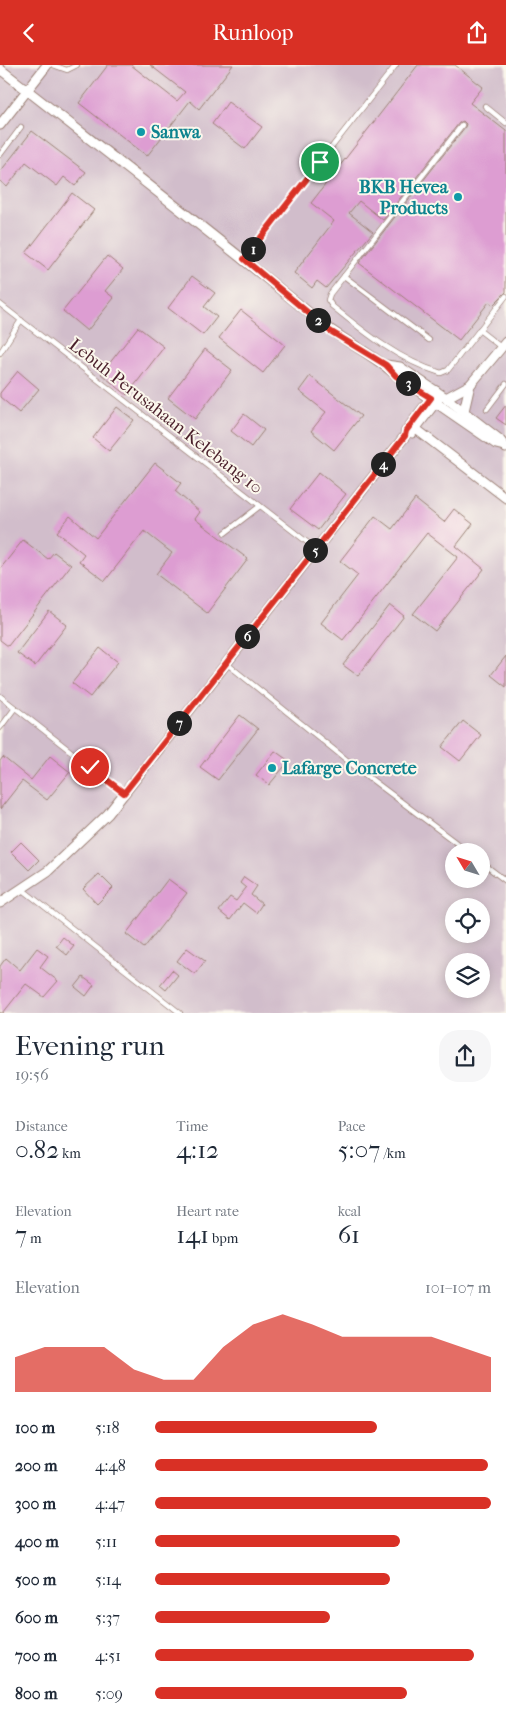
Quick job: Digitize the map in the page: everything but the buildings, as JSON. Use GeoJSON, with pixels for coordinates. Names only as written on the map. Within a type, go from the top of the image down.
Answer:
{"type":"FeatureCollection","features":[{"type":"Feature","properties":{"kind":"street"},"geometry":{"type":"LineString","coordinates":[[0,125],[47,65]]}},
{"type":"Feature","properties":{"kind":"street"},"geometry":{"type":"LineString","coordinates":[[0,69],[244,259],[330,331],[386,365],[396,376],[464,411],[499,439],[505,447]]}},
{"type":"Feature","properties":{"kind":"street"},"geometry":{"type":"LineString","coordinates":[[464,411],[470,385],[504,345]]}},
{"type":"Feature","properties":{"kind":"street"},"geometry":{"type":"LineString","coordinates":[[0,903],[48,871],[108,814],[405,436],[406,431],[438,397],[470,385]]}},
{"type":"Feature","properties":{"kind":"street"},"geometry":{"type":"LineString","coordinates":[[405,436],[411,435],[438,397]]}},
{"type":"Feature","properties":{"kind":"street"},"geometry":{"type":"LineString","coordinates":[[438,397],[496,444],[505,447]]}},
{"type":"Feature","properties":{"kind":"street"},"geometry":{"type":"LineString","coordinates":[[416,429],[506,498]]}},
{"type":"Feature","properties":{"kind":"lane"},"geometry":{"type":"LineString","coordinates":[[53,65],[67,70],[77,65]]}},
{"type":"Feature","properties":{"kind":"lane"},"geometry":{"type":"LineString","coordinates":[[244,259],[396,65]]}},
{"type":"Feature","properties":{"kind":"lane"},"geometry":{"type":"LineString","coordinates":[[486,106],[506,123]]}},
{"type":"Feature","properties":{"kind":"lane"},"geometry":{"type":"LineString","coordinates":[[462,125],[329,297],[332,306],[370,336],[419,365],[440,373],[446,372],[506,296]]}},
{"type":"Feature","properties":{"kind":"lane"},"geometry":{"type":"LineString","coordinates":[[0,155],[21,127]]}},
{"type":"Feature","properties":{"kind":"lane"},"geometry":{"type":"LineString","coordinates":[[344,276],[429,340]]}},
{"type":"Feature","properties":{"kind":"lane","name":"Lebuh Perusahaan Kelebang 10"},"geometry":{"type":"LineString","coordinates":[[0,304],[316,549]]}},
{"type":"Feature","properties":{"kind":"lane"},"geometry":{"type":"LineString","coordinates":[[0,353],[21,320]]}},
{"type":"Feature","properties":{"kind":"lane"},"geometry":{"type":"LineString","coordinates":[[479,330],[504,345]]}},
{"type":"Feature","properties":{"kind":"lane"},"geometry":{"type":"LineString","coordinates":[[487,409],[506,384]]}},
{"type":"Feature","properties":{"kind":"lane"},"geometry":{"type":"LineString","coordinates":[[225,533],[260,506]]}},
{"type":"Feature","properties":{"kind":"lane"},"geometry":{"type":"LineString","coordinates":[[226,663],[364,773],[456,843]]}},
{"type":"Feature","properties":{"kind":"lane"},"geometry":{"type":"LineString","coordinates":[[0,696],[124,793]]}},
{"type":"Feature","properties":{"kind":"lane"},"geometry":{"type":"LineString","coordinates":[[0,728],[15,708]]}},
{"type":"Feature","properties":{"kind":"lane"},"geometry":{"type":"LineString","coordinates":[[490,869],[506,881]]}},
{"type":"Feature","properties":{"kind":"lane"},"geometry":{"type":"LineString","coordinates":[[22,889],[180,1013]]}},
{"type":"Feature","properties":{"kind":"shaded area"},"geometry":{"type":"Polygon","coordinates":[[[0,65],[506,65],[506,1013],[0,1013],[0,65]]]}},
{"type":"Feature","properties":{"kind":"place","name":"Sanwa"},"geometry":{"type":"Point","coordinates":[141,132]}},
{"type":"Feature","properties":{"kind":"place","name":"BKB Hevea Products"},"geometry":{"type":"Point","coordinates":[458,197]}},
{"type":"Feature","properties":{"kind":"place","name":"Lafarge Concrete"},"geometry":{"type":"Point","coordinates":[272,768]}},
{"type":"Feature","properties":{"kind":"route"},"geometry":{"type":"LineString","coordinates":[[90,767],[124,793],[405,436],[406,431],[431,398],[396,376],[386,365],[330,331],[244,259],[320,162]]}}]}
